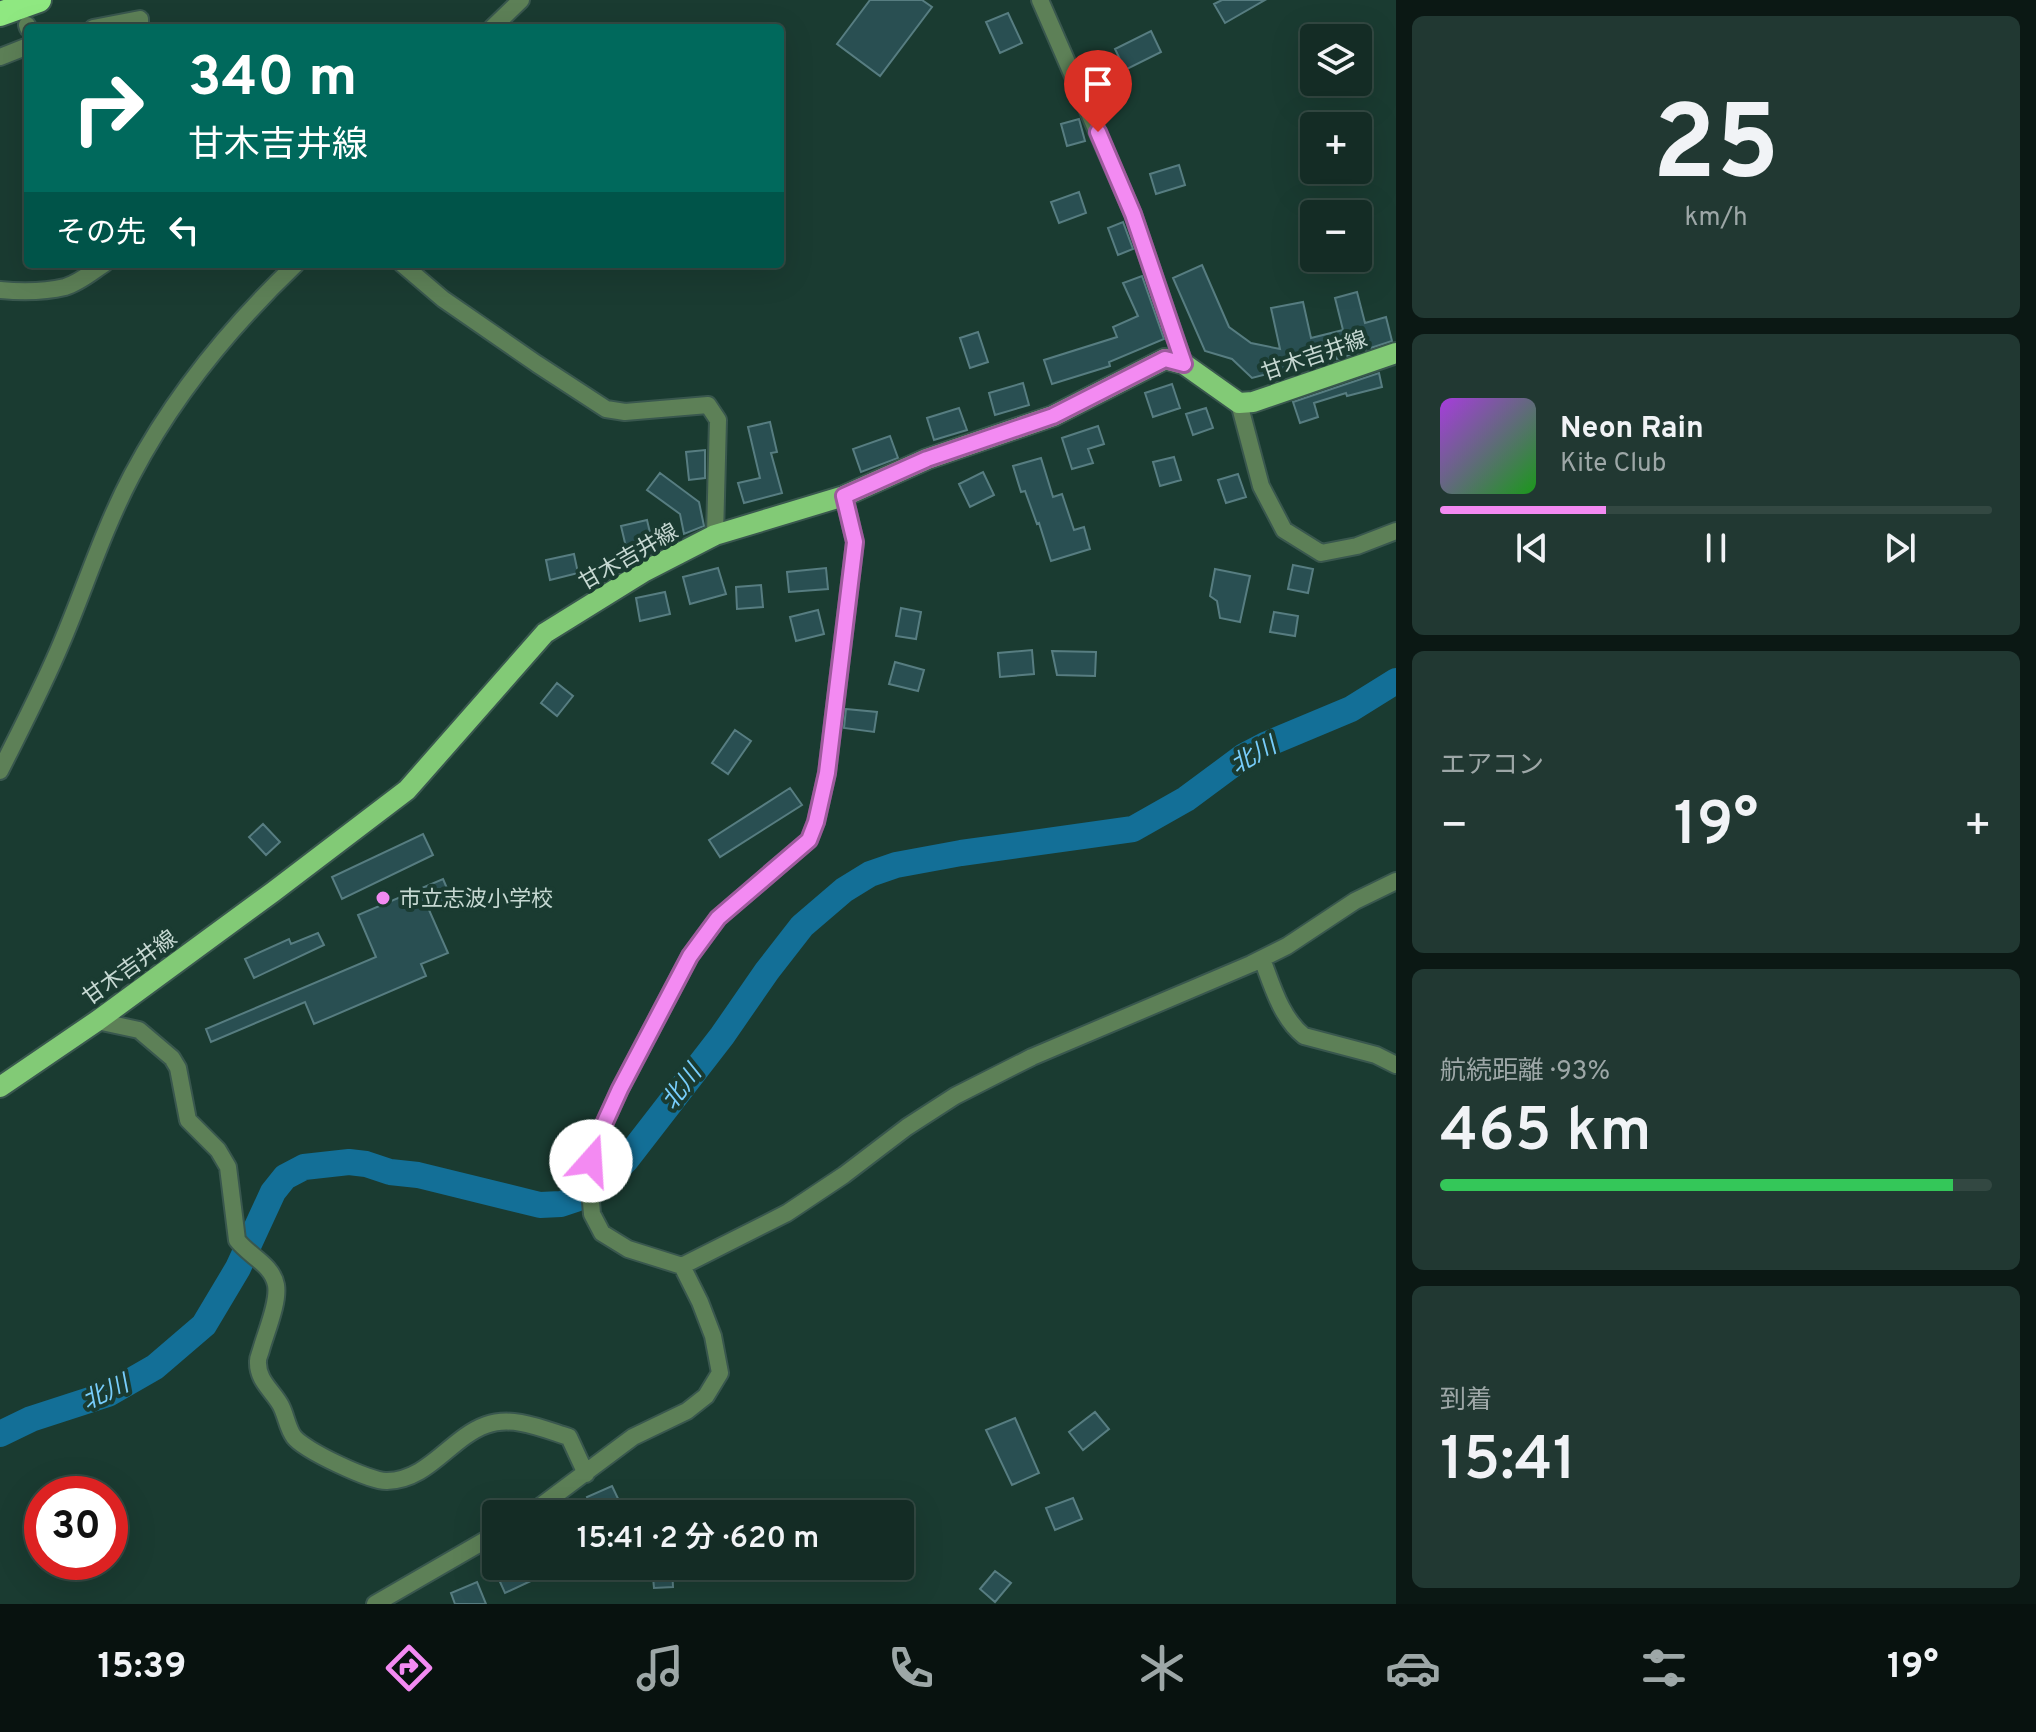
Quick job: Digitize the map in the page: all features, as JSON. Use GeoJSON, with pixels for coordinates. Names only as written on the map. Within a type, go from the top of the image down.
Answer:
{"type":"FeatureCollection","features":[{"type":"Feature","properties":{"kind":"highway"},"geometry":{"type":"LineString","coordinates":[[0,14],[39,0]]}},
{"type":"Feature","properties":{"kind":"main road","name":"甘木吉井線"},"geometry":{"type":"LineString","coordinates":[[0,1087],[97,1021],[407,790],[545,633],[645,571],[715,535],[844,496],[927,459],[1053,416],[1165,359],[1184,364],[1239,403],[1253,402],[1396,353]]}},
{"type":"Feature","properties":{"kind":"street"},"geometry":{"type":"LineString","coordinates":[[496,24],[521,0]]}},
{"type":"Feature","properties":{"kind":"street"},"geometry":{"type":"LineString","coordinates":[[1040,0],[1133,214],[1184,364]]}},
{"type":"Feature","properties":{"kind":"street"},"geometry":{"type":"LineString","coordinates":[[114,24],[140,19],[140,24]]}},
{"type":"Feature","properties":{"kind":"street"},"geometry":{"type":"LineString","coordinates":[[0,57],[24,48]]}},
{"type":"Feature","properties":{"kind":"street"},"geometry":{"type":"LineString","coordinates":[[0,290],[23,292],[64,287],[98,268]]}},
{"type":"Feature","properties":{"kind":"street"},"geometry":{"type":"LineString","coordinates":[[0,771],[61,645],[115,508],[133,473],[169,412],[213,351],[292,268]]}},
{"type":"Feature","properties":{"kind":"street"},"geometry":{"type":"LineString","coordinates":[[407,268],[443,299],[606,409],[625,412],[708,405],[718,420],[715,535]]}},
{"type":"Feature","properties":{"kind":"street"},"geometry":{"type":"LineString","coordinates":[[1239,403],[1261,486],[1284,530],[1321,553],[1357,546],[1396,531]]}},
{"type":"Feature","properties":{"kind":"street"},"geometry":{"type":"LineString","coordinates":[[844,496],[855,542],[827,773],[816,822],[809,840],[718,918],[690,956],[620,1089],[594,1146],[589,1177],[592,1214],[602,1233],[628,1249],[682,1266],[787,1213],[955,1096],[1032,1057],[1262,959],[1355,901],[1396,881]]}},
{"type":"Feature","properties":{"kind":"street"},"geometry":{"type":"LineString","coordinates":[[1262,959],[1280,1005],[1296,1030],[1304,1036],[1376,1055],[1396,1065]]}},
{"type":"Feature","properties":{"kind":"street"},"geometry":{"type":"LineString","coordinates":[[97,1021],[139,1030],[172,1058],[178,1068],[188,1120],[218,1150],[228,1167],[237,1240],[272,1272],[277,1288],[258,1362],[261,1379],[280,1404],[294,1437],[309,1449],[337,1463],[384,1482],[409,1477],[439,1460],[471,1433],[488,1424],[515,1422],[569,1437],[586,1474]]}},
{"type":"Feature","properties":{"kind":"street"},"geometry":{"type":"LineString","coordinates":[[550,1500],[633,1437],[687,1411],[706,1396],[720,1373],[713,1336],[682,1266]]}},
{"type":"Feature","properties":{"kind":"street"},"geometry":{"type":"LineString","coordinates":[[375,1604],[482,1542]]}},
{"type":"Feature","properties":{"kind":"building"},"geometry":{"type":"Polygon","coordinates":[[[870,0],[922,0],[932,7],[880,76],[837,44],[870,0]]]}},
{"type":"Feature","properties":{"kind":"building"},"geometry":{"type":"Polygon","coordinates":[[[1222,0],[1265,0],[1225,23],[1214,4],[1222,0]]]}},
{"type":"Feature","properties":{"kind":"building"},"geometry":{"type":"Polygon","coordinates":[[[1008,13],[1022,43],[1000,53],[986,22],[1008,13]]]}},
{"type":"Feature","properties":{"kind":"building"},"geometry":{"type":"Polygon","coordinates":[[[1151,31],[1161,52],[1125,70],[1115,49],[1151,31]]]}},
{"type":"Feature","properties":{"kind":"building"},"geometry":{"type":"Polygon","coordinates":[[[1079,119],[1085,141],[1067,146],[1061,124],[1079,119]]]}},
{"type":"Feature","properties":{"kind":"building"},"geometry":{"type":"Polygon","coordinates":[[[1179,165],[1185,185],[1156,194],[1150,174],[1179,165]]]}},
{"type":"Feature","properties":{"kind":"building"},"geometry":{"type":"Polygon","coordinates":[[[1079,192],[1086,213],[1059,223],[1051,202],[1079,192]]]}},
{"type":"Feature","properties":{"kind":"building"},"geometry":{"type":"Polygon","coordinates":[[[1123,222],[1133,249],[1118,255],[1108,228],[1123,222]]]}},
{"type":"Feature","properties":{"kind":"building"},"geometry":{"type":"Polygon","coordinates":[[[1202,265],[1229,327],[1251,343],[1280,349],[1271,308],[1303,302],[1311,338],[1343,330],[1335,298],[1357,292],[1365,323],[1386,317],[1392,341],[1337,359],[1336,356],[1252,378],[1232,359],[1205,351],[1173,278],[1202,265]]]}},
{"type":"Feature","properties":{"kind":"building"},"geometry":{"type":"Polygon","coordinates":[[[1142,276],[1164,339],[1109,362],[1110,366],[1052,384],[1044,360],[1117,337],[1113,327],[1138,316],[1123,283],[1142,276]]]}},
{"type":"Feature","properties":{"kind":"building"},"geometry":{"type":"Polygon","coordinates":[[[978,332],[988,362],[970,368],[960,338],[978,332]]]}},
{"type":"Feature","properties":{"kind":"building"},"geometry":{"type":"Polygon","coordinates":[[[1379,373],[1382,387],[1347,396],[1346,393],[1314,403],[1318,417],[1300,423],[1293,402],[1379,373]]]}},
{"type":"Feature","properties":{"kind":"building"},"geometry":{"type":"Polygon","coordinates":[[[1023,383],[1029,405],[995,415],[989,393],[1023,383]]]}},
{"type":"Feature","properties":{"kind":"building"},"geometry":{"type":"Polygon","coordinates":[[[1172,384],[1180,408],[1153,417],[1145,393],[1172,384]]]}},
{"type":"Feature","properties":{"kind":"building"},"geometry":{"type":"Polygon","coordinates":[[[959,408],[967,430],[934,440],[927,418],[959,408]]]}},
{"type":"Feature","properties":{"kind":"building"},"geometry":{"type":"Polygon","coordinates":[[[1206,408],[1213,428],[1193,435],[1186,414],[1206,408]]]}},
{"type":"Feature","properties":{"kind":"building"},"geometry":{"type":"Polygon","coordinates":[[[770,422],[777,452],[771,453],[782,493],[744,503],[738,483],[760,478],[748,427],[770,422]]]}},
{"type":"Feature","properties":{"kind":"building"},"geometry":{"type":"Polygon","coordinates":[[[1098,426],[1104,444],[1088,449],[1093,463],[1072,469],[1062,438],[1098,426]]]}},
{"type":"Feature","properties":{"kind":"building"},"geometry":{"type":"Polygon","coordinates":[[[890,436],[898,458],[861,472],[853,449],[890,436]]]}},
{"type":"Feature","properties":{"kind":"building"},"geometry":{"type":"Polygon","coordinates":[[[705,450],[705,478],[689,480],[686,452],[705,450]]]}},
{"type":"Feature","properties":{"kind":"building"},"geometry":{"type":"Polygon","coordinates":[[[1174,457],[1181,480],[1160,486],[1153,462],[1174,457]]]}},
{"type":"Feature","properties":{"kind":"building"},"geometry":{"type":"Polygon","coordinates":[[[1041,458],[1053,497],[1062,494],[1074,530],[1084,527],[1090,549],[1051,561],[1039,523],[1025,491],[1021,492],[1013,466],[1041,458]]]}},
{"type":"Feature","properties":{"kind":"building"},"geometry":{"type":"Polygon","coordinates":[[[983,472],[994,495],[970,507],[959,484],[983,472]]]}},
{"type":"Feature","properties":{"kind":"building"},"geometry":{"type":"Polygon","coordinates":[[[660,473],[699,502],[704,526],[684,534],[680,514],[647,490],[660,473]]]}},
{"type":"Feature","properties":{"kind":"building"},"geometry":{"type":"Polygon","coordinates":[[[1238,474],[1246,497],[1226,503],[1218,480],[1238,474]]]}},
{"type":"Feature","properties":{"kind":"building"},"geometry":{"type":"Polygon","coordinates":[[[647,520],[652,541],[626,547],[621,526],[647,520]]]}},
{"type":"Feature","properties":{"kind":"building"},"geometry":{"type":"Polygon","coordinates":[[[574,554],[578,573],[550,580],[546,560],[574,554]]]}},
{"type":"Feature","properties":{"kind":"building"},"geometry":{"type":"Polygon","coordinates":[[[1293,565],[1313,569],[1308,593],[1288,589],[1293,565]]]}},
{"type":"Feature","properties":{"kind":"building"},"geometry":{"type":"Polygon","coordinates":[[[718,568],[726,594],[690,604],[683,577],[718,568]]]}},
{"type":"Feature","properties":{"kind":"building"},"geometry":{"type":"Polygon","coordinates":[[[826,568],[828,589],[789,592],[787,572],[826,568]]]}},
{"type":"Feature","properties":{"kind":"building"},"geometry":{"type":"Polygon","coordinates":[[[1215,569],[1250,576],[1240,622],[1220,618],[1217,601],[1210,596],[1215,569]]]}},
{"type":"Feature","properties":{"kind":"building"},"geometry":{"type":"Polygon","coordinates":[[[761,585],[763,607],[737,609],[736,587],[761,585]]]}},
{"type":"Feature","properties":{"kind":"building"},"geometry":{"type":"Polygon","coordinates":[[[665,592],[670,614],[640,621],[636,598],[665,592]]]}},
{"type":"Feature","properties":{"kind":"building"},"geometry":{"type":"Polygon","coordinates":[[[901,608],[921,612],[916,639],[896,636],[901,608]]]}},
{"type":"Feature","properties":{"kind":"building"},"geometry":{"type":"Polygon","coordinates":[[[818,610],[824,634],[796,641],[790,617],[818,610]]]}},
{"type":"Feature","properties":{"kind":"building"},"geometry":{"type":"Polygon","coordinates":[[[1274,612],[1298,616],[1295,636],[1270,632],[1274,612]]]}},
{"type":"Feature","properties":{"kind":"building"},"geometry":{"type":"Polygon","coordinates":[[[1032,650],[1034,674],[1000,677],[998,653],[1032,650]]]}},
{"type":"Feature","properties":{"kind":"building"},"geometry":{"type":"Polygon","coordinates":[[[1052,651],[1096,652],[1095,676],[1057,675],[1052,651]]]}},
{"type":"Feature","properties":{"kind":"building"},"geometry":{"type":"Polygon","coordinates":[[[895,662],[924,670],[918,691],[889,684],[895,662]]]}},
{"type":"Feature","properties":{"kind":"building"},"geometry":{"type":"Polygon","coordinates":[[[557,683],[573,696],[557,716],[541,703],[557,683]]]}},
{"type":"Feature","properties":{"kind":"building"},"geometry":{"type":"Polygon","coordinates":[[[846,709],[877,712],[874,732],[844,728],[846,709]]]}},
{"type":"Feature","properties":{"kind":"building"},"geometry":{"type":"Polygon","coordinates":[[[735,730],[751,741],[728,774],[712,763],[735,730]]]}},
{"type":"Feature","properties":{"kind":"building"},"geometry":{"type":"Polygon","coordinates":[[[790,788],[802,805],[720,857],[709,840],[790,788]]]}},
{"type":"Feature","properties":{"kind":"building"},"geometry":{"type":"Polygon","coordinates":[[[263,824],[280,842],[266,855],[249,837],[263,824]]]}},
{"type":"Feature","properties":{"kind":"building"},"geometry":{"type":"Polygon","coordinates":[[[423,834],[433,855],[342,899],[332,877],[423,834]]]}},
{"type":"Feature","properties":{"kind":"building"},"geometry":{"type":"Polygon","coordinates":[[[443,879],[452,900],[429,910],[448,953],[421,964],[426,976],[314,1024],[305,1002],[211,1042],[206,1029],[376,957],[358,915],[443,879]]]}},
{"type":"Feature","properties":{"kind":"building"},"geometry":{"type":"Polygon","coordinates":[[[318,933],[324,945],[254,978],[245,959],[289,939],[291,944],[318,933]]]}},
{"type":"Feature","properties":{"kind":"building"},"geometry":{"type":"Polygon","coordinates":[[[1095,1412],[1109,1429],[1083,1450],[1069,1432],[1095,1412]]]}},
{"type":"Feature","properties":{"kind":"building"},"geometry":{"type":"Polygon","coordinates":[[[1015,1418],[1039,1473],[1012,1485],[986,1430],[1015,1418]]]}},
{"type":"Feature","properties":{"kind":"building"},"geometry":{"type":"Polygon","coordinates":[[[612,1486],[619,1500],[588,1500],[587,1497],[612,1486]]]}},
{"type":"Feature","properties":{"kind":"building"},"geometry":{"type":"Polygon","coordinates":[[[1073,1498],[1082,1519],[1055,1530],[1046,1508],[1073,1498]]]}},
{"type":"Feature","properties":{"kind":"building"},"geometry":{"type":"Polygon","coordinates":[[[995,1571],[1011,1583],[995,1602],[980,1589],[995,1571]]]}},
{"type":"Feature","properties":{"kind":"building"},"geometry":{"type":"Polygon","coordinates":[[[499,1580],[533,1580],[505,1593],[499,1580]]]}},
{"type":"Feature","properties":{"kind":"building"},"geometry":{"type":"Polygon","coordinates":[[[653,1580],[673,1580],[673,1587],[654,1588],[653,1580]]]}},
{"type":"Feature","properties":{"kind":"building"},"geometry":{"type":"Polygon","coordinates":[[[477,1582],[486,1604],[455,1604],[451,1593],[477,1582]]]}},
{"type":"Feature","properties":{"kind":"waterway","name":"北川"},"geometry":{"type":"LineString","coordinates":[[0,1434],[31,1419],[108,1394],[155,1367],[204,1325],[238,1268],[273,1192],[285,1177],[304,1167],[349,1162],[418,1175],[540,1205],[561,1204],[576,1199],[602,1184],[626,1160],[802,926],[844,890],[870,874],[896,865],[1133,829],[1186,799],[1244,756],[1351,709],[1396,681]]}},
{"type":"Feature","properties":{"kind":"place","name":"市立志波小学校"},"geometry":{"type":"Point","coordinates":[383,898]}},
{"type":"Feature","properties":{"kind":"route"},"geometry":{"type":"LineString","coordinates":[[591,1161],[594,1146],[620,1089],[690,956],[718,918],[809,840],[816,822],[827,773],[855,542],[844,496],[927,459],[1053,416],[1165,359],[1184,364],[1133,214],[1098,132]]}}]}
